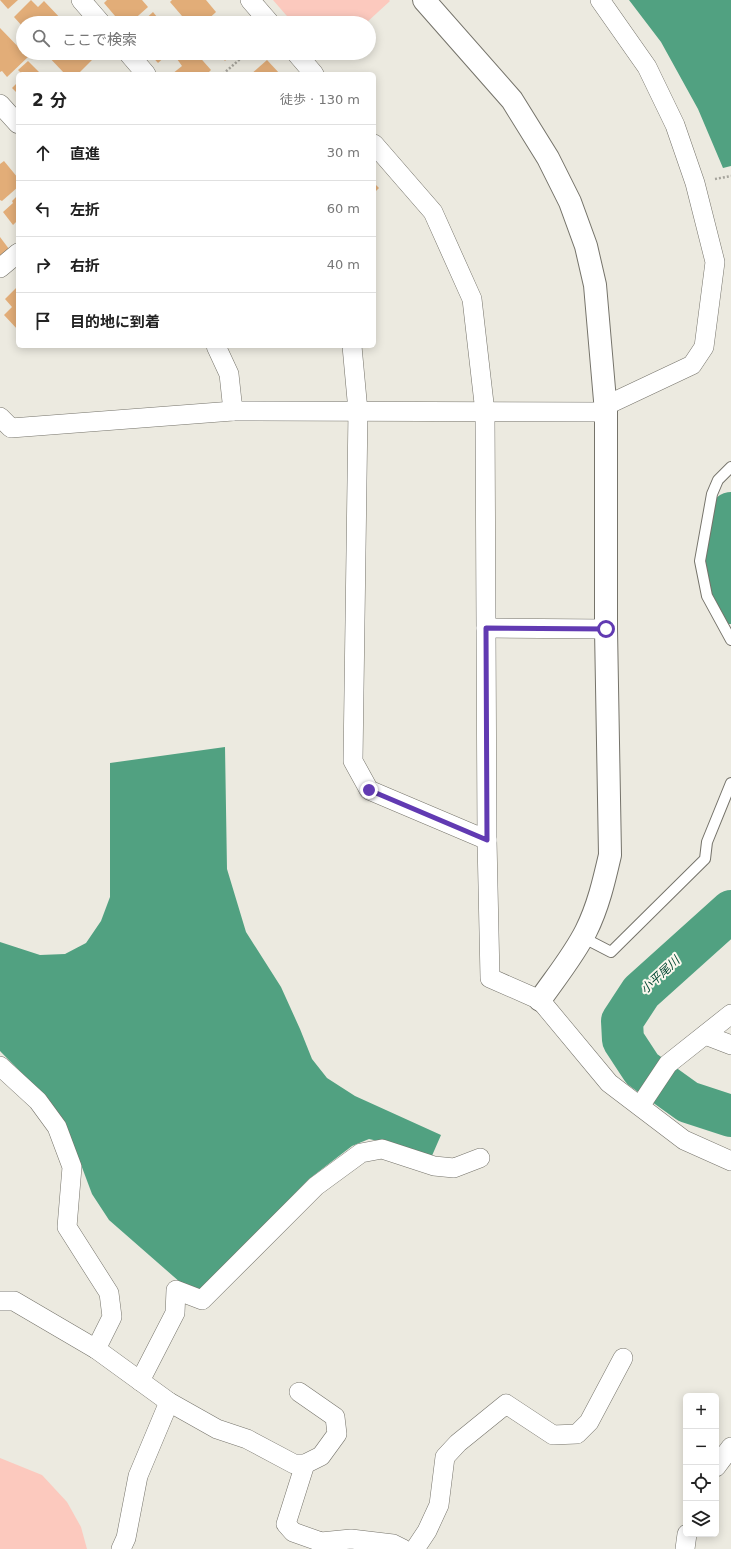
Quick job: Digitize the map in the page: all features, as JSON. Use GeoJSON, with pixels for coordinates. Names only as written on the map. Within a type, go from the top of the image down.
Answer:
{"type":"FeatureCollection","features":[{"type":"Feature","properties":{"kind":"street"},"geometry":{"type":"LineString","coordinates":[[81,0],[95,16]]}},
{"type":"Feature","properties":{"kind":"street"},"geometry":{"type":"LineString","coordinates":[[250,0],[264,16]]}},
{"type":"Feature","properties":{"kind":"street"},"geometry":{"type":"LineString","coordinates":[[424,0],[512,100],[548,158],[570,202],[586,246],[595,285],[606,409],[606,629],[610,855],[602,891],[586,931],[540,1000]]}},
{"type":"Feature","properties":{"kind":"street"},"geometry":{"type":"LineString","coordinates":[[0,417],[12,428],[233,410],[485,412],[606,409],[692,365],[704,347],[715,262],[695,183],[676,125],[647,67],[600,0]]}},
{"type":"Feature","properties":{"kind":"street"},"geometry":{"type":"LineString","coordinates":[[134,60],[144,72]]}},
{"type":"Feature","properties":{"kind":"street"},"geometry":{"type":"LineString","coordinates":[[302,60],[312,72]]}},
{"type":"Feature","properties":{"kind":"street"},"geometry":{"type":"LineString","coordinates":[[0,104],[16,122]]}},
{"type":"Feature","properties":{"kind":"street"},"geometry":{"type":"LineString","coordinates":[[376,146],[433,212],[472,299],[485,412],[487,840],[490,978],[540,1000],[609,1083],[684,1140],[731,1161]]}},
{"type":"Feature","properties":{"kind":"street"},"geometry":{"type":"LineString","coordinates":[[0,268],[16,255]]}},
{"type":"Feature","properties":{"kind":"street"},"geometry":{"type":"LineString","coordinates":[[217,348],[229,374],[233,410]]}},
{"type":"Feature","properties":{"kind":"street"},"geometry":{"type":"LineString","coordinates":[[352,348],[358,411],[353,761],[369,790],[487,840]]}},
{"type":"Feature","properties":{"kind":"street"},"geometry":{"type":"LineString","coordinates":[[486,628],[606,629]]}},
{"type":"Feature","properties":{"kind":"street"},"geometry":{"type":"LineString","coordinates":[[640,1106],[668,1064],[731,1014]]}},
{"type":"Feature","properties":{"kind":"street"},"geometry":{"type":"LineString","coordinates":[[705,1034],[731,1045]]}},
{"type":"Feature","properties":{"kind":"street"},"geometry":{"type":"LineString","coordinates":[[0,1066],[38,1101],[57,1127],[72,1167],[67,1227],[109,1293],[112,1318],[96,1349]]}},
{"type":"Feature","properties":{"kind":"street"},"geometry":{"type":"LineString","coordinates":[[140,1380],[176,1313],[176,1290],[202,1300],[316,1186],[361,1153],[382,1149],[434,1166],[454,1168],[480,1158]]}},
{"type":"Feature","properties":{"kind":"street"},"geometry":{"type":"LineString","coordinates":[[0,1301],[14,1301],[96,1349],[169,1402],[217,1429],[247,1440],[294,1464],[305,1464],[321,1456],[337,1434],[335,1417],[299,1392]]}},
{"type":"Feature","properties":{"kind":"street"},"geometry":{"type":"LineString","coordinates":[[415,1549],[427,1531],[439,1505],[445,1457],[458,1443],[506,1404],[553,1435],[577,1434],[589,1422],[623,1358]]}},
{"type":"Feature","properties":{"kind":"street"},"geometry":{"type":"LineString","coordinates":[[121,1549],[126,1538],[138,1476],[169,1402]]}},
{"type":"Feature","properties":{"kind":"street"},"geometry":{"type":"LineString","coordinates":[[718,1465],[731,1447]]}},
{"type":"Feature","properties":{"kind":"street"},"geometry":{"type":"LineString","coordinates":[[305,1464],[286,1524],[293,1532],[321,1542],[351,1539],[393,1544],[403,1549]]}},
{"type":"Feature","properties":{"kind":"street"},"geometry":{"type":"LineString","coordinates":[[685,1549],[687,1537]]}},
{"type":"Feature","properties":{"kind":"lane"},"geometry":{"type":"LineString","coordinates":[[731,467],[718,480],[712,494],[700,561],[707,596],[731,640]]}},
{"type":"Feature","properties":{"kind":"lane"},"geometry":{"type":"LineString","coordinates":[[582,937],[611,952],[705,859],[707,842],[731,783]]}},
{"type":"Feature","properties":{"kind":"path"},"geometry":{"type":"LineString","coordinates":[[225,72],[239,60]]}},
{"type":"Feature","properties":{"kind":"shaded area"},"geometry":{"type":"Polygon","coordinates":[[[273,0],[390,1],[374,16],[287,16],[273,0]]]}},
{"type":"Feature","properties":{"kind":"shaded area"},"geometry":{"type":"Polygon","coordinates":[[[629,0],[731,0],[731,166],[723,168],[698,109],[661,42],[629,0]]]}},
{"type":"Feature","properties":{"kind":"shaded area"},"geometry":{"type":"Polygon","coordinates":[[[225,747],[227,869],[246,932],[281,987],[312,1059],[327,1078],[355,1096],[441,1135],[431,1158],[396,1145],[369,1139],[352,1146],[309,1179],[230,1260],[197,1297],[109,1220],[92,1194],[68,1130],[51,1103],[0,1051],[0,942],[40,955],[65,954],[86,943],[101,921],[110,897],[110,763],[225,747]]]}},
{"type":"Feature","properties":{"kind":"shaded area"},"geometry":{"type":"Polygon","coordinates":[[[0,1458],[42,1475],[67,1502],[81,1527],[87,1549],[0,1549],[0,1458]]]}},
{"type":"Feature","properties":{"kind":"building"},"geometry":{"type":"Polygon","coordinates":[[[0,0],[18,0],[8,9],[0,0]]]}},
{"type":"Feature","properties":{"kind":"building"},"geometry":{"type":"Polygon","coordinates":[[[31,0],[38,7],[44,1],[58,16],[16,16],[16,19],[14,17],[31,0]]]}},
{"type":"Feature","properties":{"kind":"building"},"geometry":{"type":"Polygon","coordinates":[[[107,0],[142,0],[148,7],[138,16],[115,16],[104,3],[107,0]]]}},
{"type":"Feature","properties":{"kind":"building"},"geometry":{"type":"Polygon","coordinates":[[[172,0],[206,0],[216,12],[212,16],[182,16],[170,2],[172,0]]]}},
{"type":"Feature","properties":{"kind":"building"},"geometry":{"type":"Polygon","coordinates":[[[153,12],[156,16],[149,16],[153,12]]]}},
{"type":"Feature","properties":{"kind":"building"},"geometry":{"type":"Polygon","coordinates":[[[0,28],[16,45],[16,60],[25,60],[7,77],[2,71],[0,72],[0,28]]]}},
{"type":"Feature","properties":{"kind":"building"},"geometry":{"type":"Polygon","coordinates":[[[52,60],[92,60],[80,72],[63,72],[52,60]]]}},
{"type":"Feature","properties":{"kind":"building"},"geometry":{"type":"Polygon","coordinates":[[[178,60],[202,60],[211,70],[209,72],[174,72],[182,66],[178,60]]]}},
{"type":"Feature","properties":{"kind":"building"},"geometry":{"type":"Polygon","coordinates":[[[267,60],[278,72],[253,72],[267,60]]]}},
{"type":"Feature","properties":{"kind":"building"},"geometry":{"type":"Polygon","coordinates":[[[28,61],[39,72],[20,72],[18,70],[28,61]]]}},
{"type":"Feature","properties":{"kind":"building"},"geometry":{"type":"Polygon","coordinates":[[[16,84],[16,92],[12,88],[16,84]]]}},
{"type":"Feature","properties":{"kind":"building"},"geometry":{"type":"Polygon","coordinates":[[[4,161],[16,176],[16,189],[2,201],[0,200],[0,164],[4,161]]]}},
{"type":"Feature","properties":{"kind":"building"},"geometry":{"type":"Polygon","coordinates":[[[16,197],[16,222],[13,225],[3,212],[13,203],[12,201],[16,197]]]}},
{"type":"Feature","properties":{"kind":"building"},"geometry":{"type":"Polygon","coordinates":[[[0,237],[9,249],[0,257],[0,237]]]}},
{"type":"Feature","properties":{"kind":"building"},"geometry":{"type":"Polygon","coordinates":[[[16,288],[16,328],[4,315],[12,307],[5,299],[16,288]]]}},
{"type":"Feature","properties":{"kind":"waterway","name":"小平尾川"},"geometry":{"type":"LineString","coordinates":[[731,513],[725,538],[721,573],[731,603]]}},
{"type":"Feature","properties":{"kind":"waterway","name":"小平尾川"},"geometry":{"type":"LineString","coordinates":[[731,911],[641,992],[622,1021],[623,1040],[642,1069],[688,1102],[731,1116]]}},
{"type":"Feature","properties":{"kind":"route"},"geometry":{"type":"LineString","coordinates":[[369,790],[487,840],[486,628],[606,629]]}}]}
